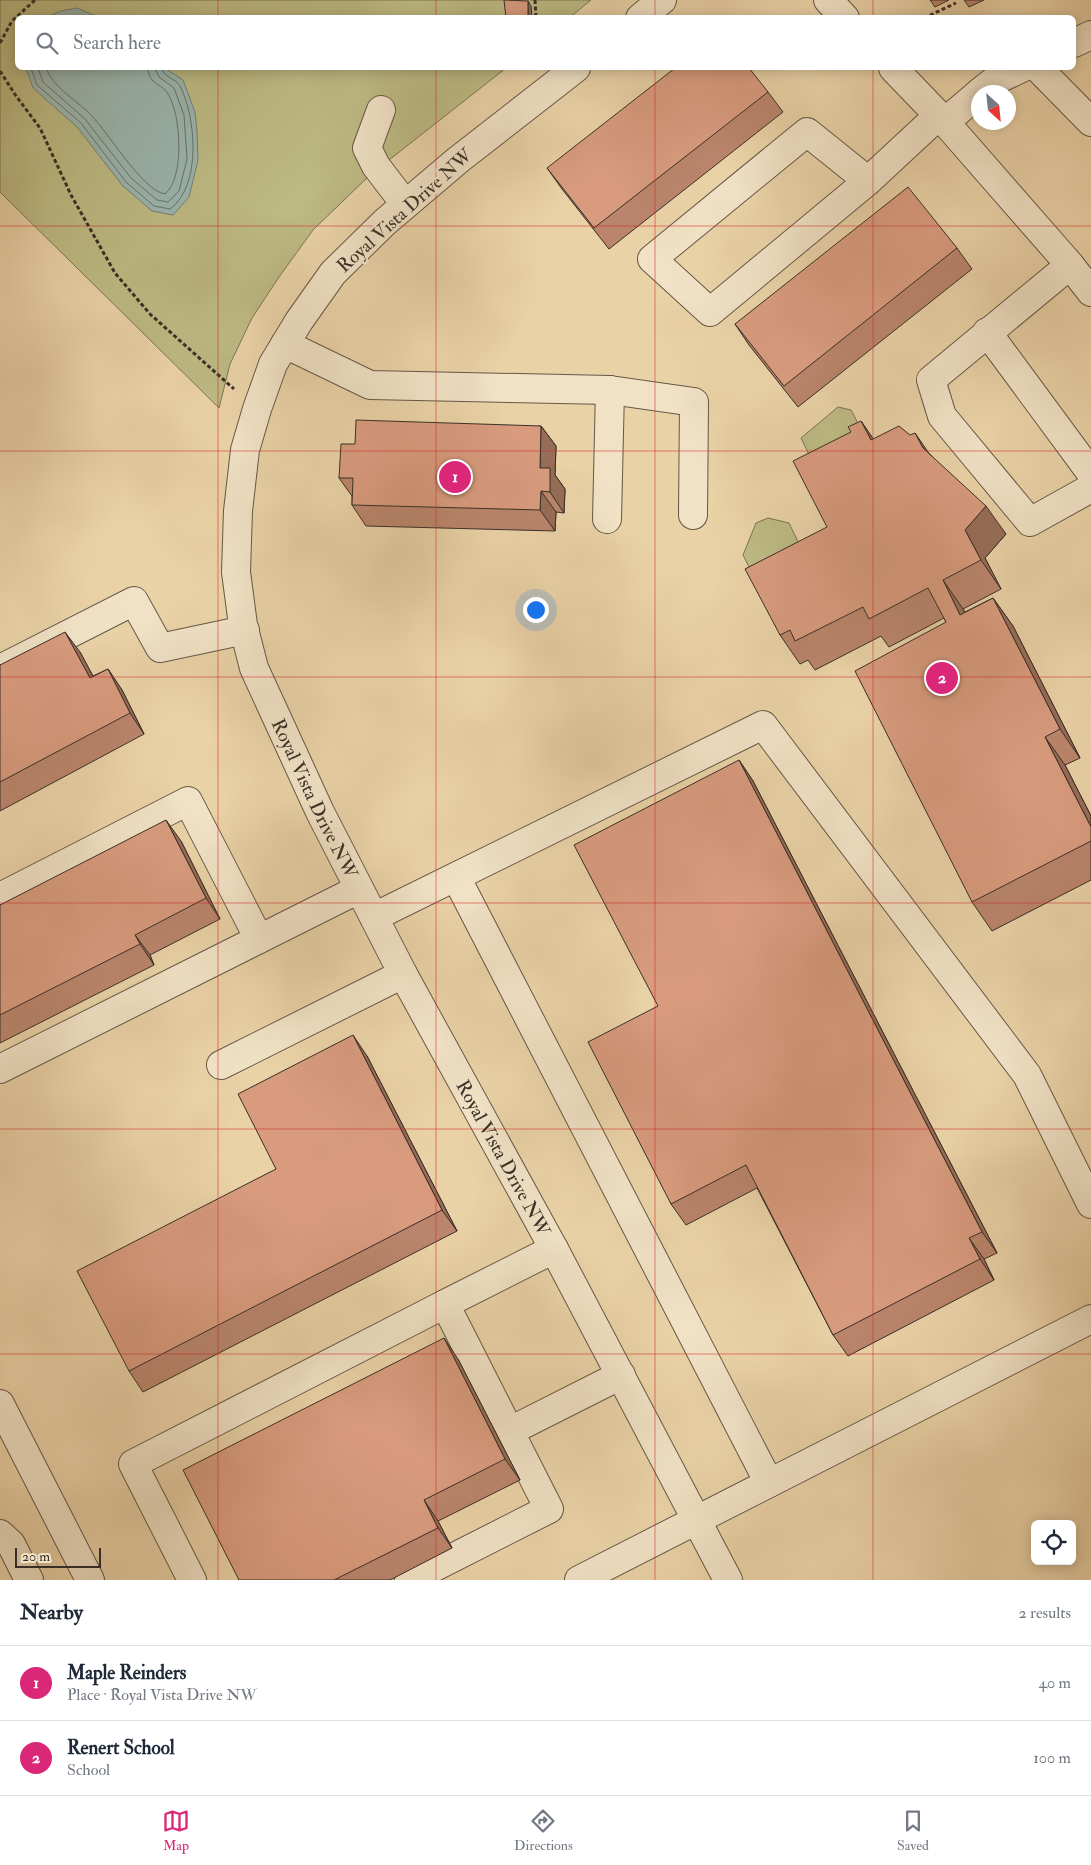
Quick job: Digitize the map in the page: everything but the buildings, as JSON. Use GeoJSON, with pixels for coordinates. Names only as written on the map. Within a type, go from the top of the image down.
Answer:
{"type":"FeatureCollection","features":[{"type":"Feature","properties":{"kind":"street"},"geometry":{"type":"LineString","coordinates":[[644,15],[662,0]]}},
{"type":"Feature","properties":{"kind":"street"},"geometry":{"type":"LineString","coordinates":[[828,0],[842,15]]}},
{"type":"Feature","properties":{"kind":"street"},"geometry":{"type":"LineString","coordinates":[[1076,42],[1091,35]]}},
{"type":"Feature","properties":{"kind":"street","name":"Royal Vista Drive NW"},"geometry":{"type":"LineString","coordinates":[[573,70],[405,204],[333,273],[285,344],[273,364],[256,409],[245,450],[238,512],[236,572],[245,630],[254,668],[271,709],[320,812],[403,974],[554,1249],[728,1580]]}},
{"type":"Feature","properties":{"kind":"street"},"geometry":{"type":"LineString","coordinates":[[895,70],[942,119],[1070,265],[1091,292]]}},
{"type":"Feature","properties":{"kind":"street"},"geometry":{"type":"LineString","coordinates":[[989,85],[1018,70]]}},
{"type":"Feature","properties":{"kind":"street"},"geometry":{"type":"LineString","coordinates":[[1040,70],[1091,122]]}},
{"type":"Feature","properties":{"kind":"street"},"geometry":{"type":"LineString","coordinates":[[868,182],[807,132],[652,259],[710,312],[868,182],[942,119],[971,99]]}},
{"type":"Feature","properties":{"kind":"street"},"geometry":{"type":"LineString","coordinates":[[381,110],[367,148],[376,166],[405,204]]}},
{"type":"Feature","properties":{"kind":"street"},"geometry":{"type":"LineString","coordinates":[[1070,265],[930,380],[942,416],[1030,522],[1091,488]]}},
{"type":"Feature","properties":{"kind":"street"},"geometry":{"type":"LineString","coordinates":[[987,332],[1091,473]]}},
{"type":"Feature","properties":{"kind":"street"},"geometry":{"type":"LineString","coordinates":[[285,344],[370,386],[610,390],[694,402],[693,515]]}},
{"type":"Feature","properties":{"kind":"street"},"geometry":{"type":"LineString","coordinates":[[607,519],[610,390]]}},
{"type":"Feature","properties":{"kind":"street"},"geometry":{"type":"LineString","coordinates":[[0,669],[134,601],[160,648],[245,630]]}},
{"type":"Feature","properties":{"kind":"street"},"geometry":{"type":"LineString","coordinates":[[374,917],[763,724],[1027,1075],[1091,1204]]}},
{"type":"Feature","properties":{"kind":"street"},"geometry":{"type":"LineString","coordinates":[[0,897],[188,801],[259,939]]}},
{"type":"Feature","properties":{"kind":"street"},"geometry":{"type":"LineString","coordinates":[[456,877],[769,1483]]}},
{"type":"Feature","properties":{"kind":"street"},"geometry":{"type":"LineString","coordinates":[[0,1069],[359,889]]}},
{"type":"Feature","properties":{"kind":"street"},"geometry":{"type":"LineString","coordinates":[[221,1065],[403,974]]}},
{"type":"Feature","properties":{"kind":"street"},"geometry":{"type":"LineString","coordinates":[[192,1580],[133,1464],[554,1249]]}},
{"type":"Feature","properties":{"kind":"street"},"geometry":{"type":"LineString","coordinates":[[409,1580],[549,1509],[445,1304]]}},
{"type":"Feature","properties":{"kind":"street"},"geometry":{"type":"LineString","coordinates":[[579,1580],[622,1570],[696,1519],[726,1506],[1091,1319]]}},
{"type":"Feature","properties":{"kind":"street"},"geometry":{"type":"LineString","coordinates":[[510,1431],[621,1375]]}},
{"type":"Feature","properties":{"kind":"street"},"geometry":{"type":"LineString","coordinates":[[0,1404],[90,1580]]}},
{"type":"Feature","properties":{"kind":"street"},"geometry":{"type":"LineString","coordinates":[[0,1534],[11,1544],[29,1580]]}},
{"type":"Feature","properties":{"kind":"path"},"geometry":{"type":"LineString","coordinates":[[19,15],[35,0]]}},
{"type":"Feature","properties":{"kind":"path"},"geometry":{"type":"LineString","coordinates":[[535,0],[536,15]]}},
{"type":"Feature","properties":{"kind":"path"},"geometry":{"type":"LineString","coordinates":[[930,15],[956,3]]}},
{"type":"Feature","properties":{"kind":"path"},"geometry":{"type":"LineString","coordinates":[[0,43],[15,18]]}},
{"type":"Feature","properties":{"kind":"path"},"geometry":{"type":"LineString","coordinates":[[0,71],[40,128],[71,194],[115,272],[150,314],[256,409]]}},
{"type":"Feature","properties":{"kind":"shaded area"},"geometry":{"type":"Polygon","coordinates":[[[0,0],[591,0],[573,15],[15,15],[15,70],[503,70],[370,175],[313,230],[252,318],[230,364],[219,408],[0,192],[0,0]]]}},
{"type":"Feature","properties":{"kind":"shaded area"},"geometry":{"type":"Polygon","coordinates":[[[838,407],[851,410],[861,429],[814,465],[801,438],[838,407]]]}},
{"type":"Feature","properties":{"kind":"shaded area"},"geometry":{"type":"Polygon","coordinates":[[[768,518],[789,523],[808,562],[759,587],[743,555],[756,523],[768,518]]]}},
{"type":"Feature","properties":{"kind":"water"},"geometry":{"type":"Polygon","coordinates":[[[77,8],[93,15],[52,15],[77,8]]]}},
{"type":"Feature","properties":{"kind":"water"},"geometry":{"type":"Polygon","coordinates":[[[27,70],[168,70],[183,80],[195,112],[197,132],[198,160],[189,197],[173,215],[152,211],[123,186],[77,127],[33,88],[27,70]]]}},
{"type":"Feature","properties":{"kind":"place","name":"Maple Reinders"},"geometry":{"type":"Point","coordinates":[455,477]}},
{"type":"Feature","properties":{"kind":"place","name":"Renert School"},"geometry":{"type":"Point","coordinates":[942,678]}}]}
